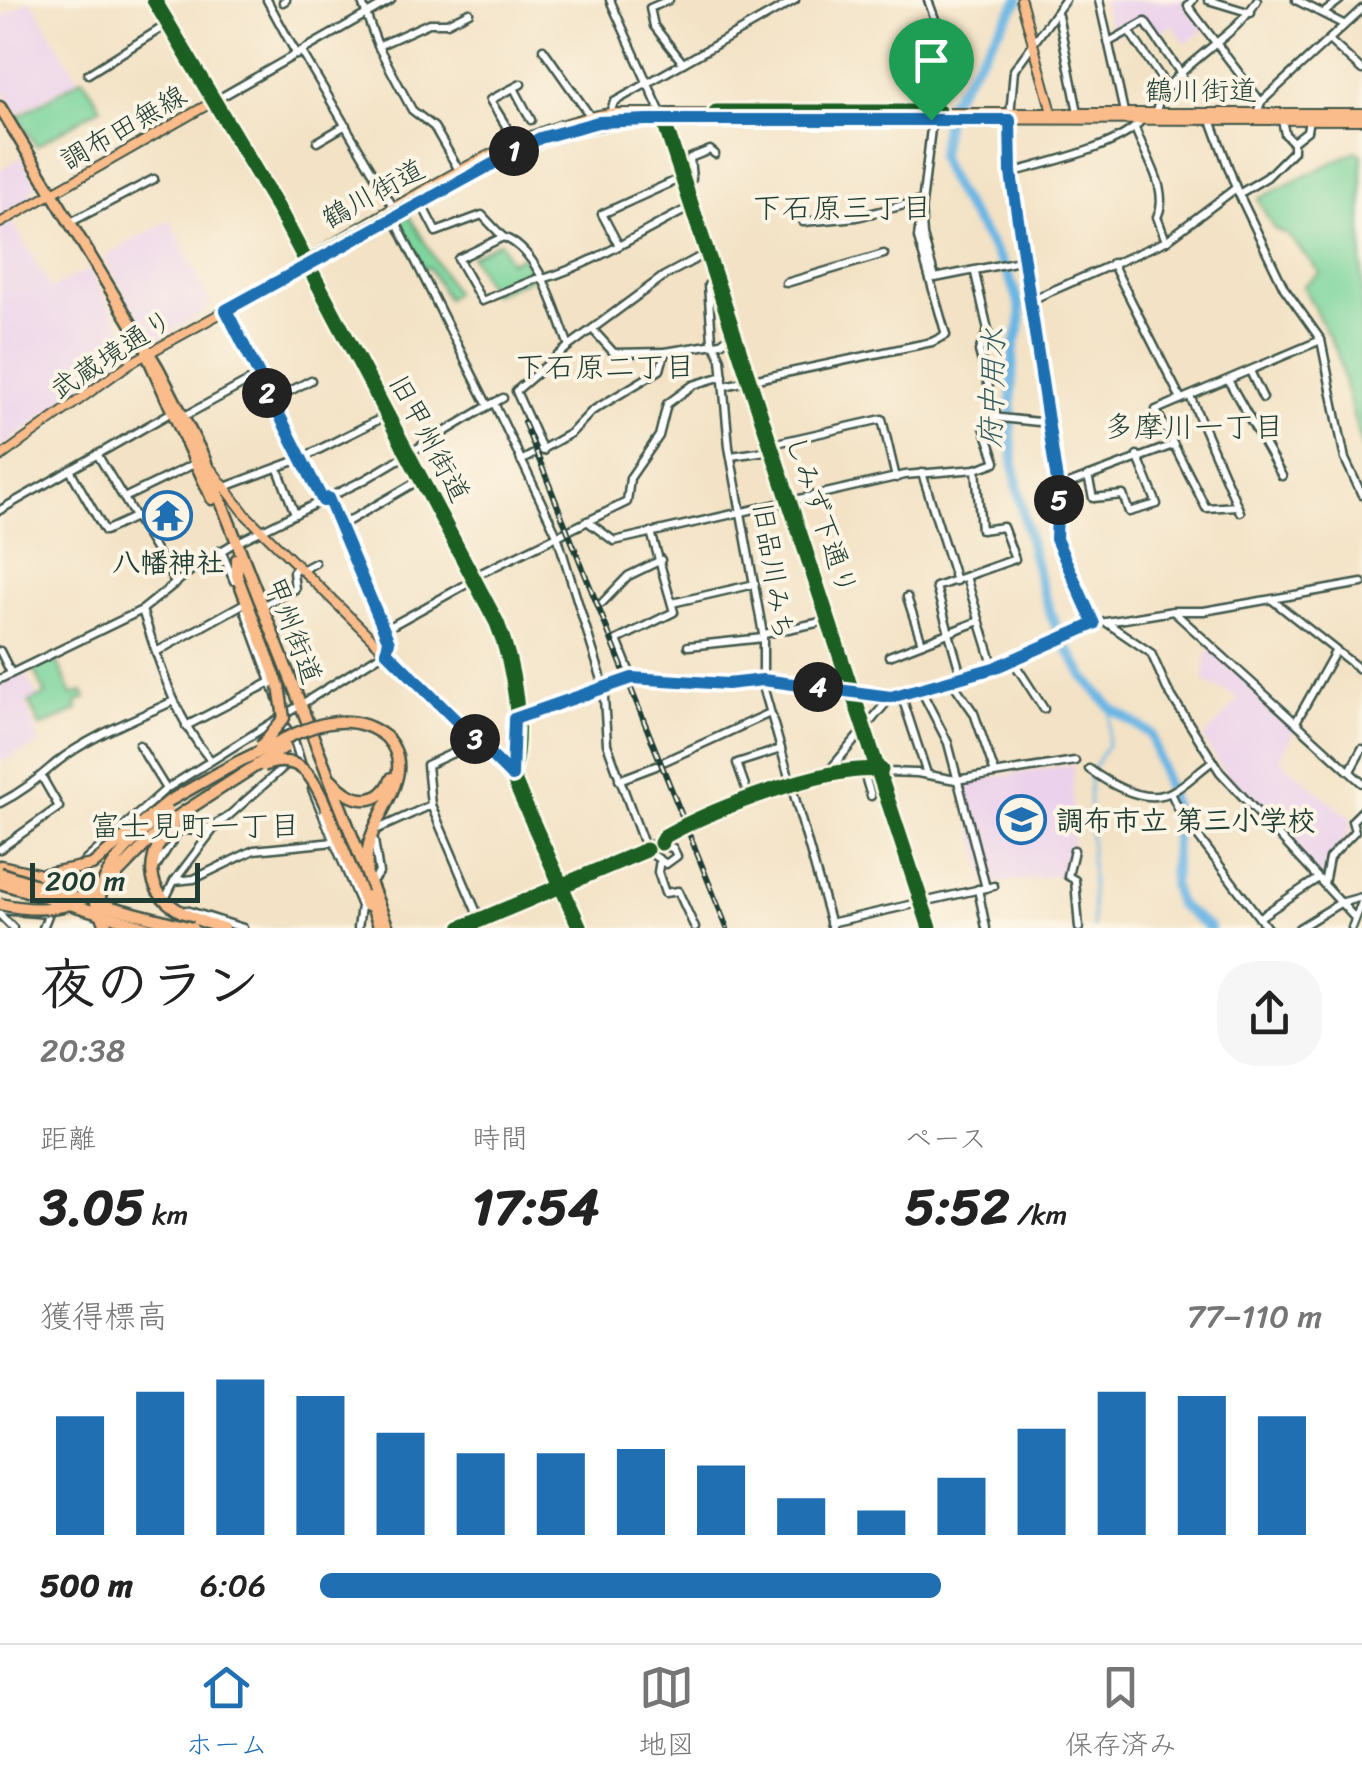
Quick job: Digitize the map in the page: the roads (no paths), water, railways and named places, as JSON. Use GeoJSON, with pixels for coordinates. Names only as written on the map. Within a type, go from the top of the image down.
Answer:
{"type":"FeatureCollection","features":[{"type":"Feature","properties":{"kind":"highway","name":"甲州街道"},"geometry":{"type":"LineString","coordinates":[[0,106],[146,354],[200,460],[228,522],[230,545],[388,928]]}},
{"type":"Feature","properties":{"kind":"highway","name":"甲州街道"},"geometry":{"type":"LineString","coordinates":[[200,460],[230,545],[261,606],[380,928]]}},
{"type":"Feature","properties":{"kind":"highway"},"geometry":{"type":"LineString","coordinates":[[237,558],[237,576],[284,711],[276,734],[240,761]]}},
{"type":"Feature","properties":{"kind":"highway"},"geometry":{"type":"LineString","coordinates":[[0,866],[55,875],[92,865],[169,801],[240,761],[330,721],[360,723],[384,739],[397,755],[398,777],[369,834],[370,884]]}},
{"type":"Feature","properties":{"kind":"highway"},"geometry":{"type":"LineString","coordinates":[[0,910],[49,908],[94,894],[122,874],[164,827],[187,810],[325,728],[358,728],[384,739],[392,759],[392,778],[382,793],[369,800],[355,799],[340,790],[314,744]]}},
{"type":"Feature","properties":{"kind":"highway"},"geometry":{"type":"LineString","coordinates":[[244,774],[273,762],[292,761],[314,778],[380,928]]}},
{"type":"Feature","properties":{"kind":"highway"},"geometry":{"type":"LineString","coordinates":[[108,928],[98,902],[112,868],[160,817],[220,772]]}},
{"type":"Feature","properties":{"kind":"highway"},"geometry":{"type":"LineString","coordinates":[[187,810],[157,848],[151,867],[154,886],[174,910],[223,928]]}},
{"type":"Feature","properties":{"kind":"highway"},"geometry":{"type":"LineString","coordinates":[[0,866],[192,928]]}},
{"type":"Feature","properties":{"kind":"highway"},"geometry":{"type":"LineString","coordinates":[[0,884],[149,928]]}},
{"type":"Feature","properties":{"kind":"main road","name":"旧甲州街道"},"geometry":{"type":"LineString","coordinates":[[154,0],[308,263],[476,577],[510,661],[512,776],[580,928]]}},
{"type":"Feature","properties":{"kind":"main road"},"geometry":{"type":"LineString","coordinates":[[1021,4],[1053,116]]}},
{"type":"Feature","properties":{"kind":"main road","name":"調布田無線"},"geometry":{"type":"LineString","coordinates":[[0,223],[216,100]]}},
{"type":"Feature","properties":{"kind":"main road","name":"鶴川街道"},"geometry":{"type":"LineString","coordinates":[[1053,116],[1078,112],[1362,116]]}},
{"type":"Feature","properties":{"kind":"main road","name":"鶴川街道"},"geometry":{"type":"LineString","coordinates":[[308,263],[516,142],[590,116],[610,113],[1053,116],[1138,124],[1309,116]]}},
{"type":"Feature","properties":{"kind":"main road","name":"鶴川街道"},"geometry":{"type":"LineString","coordinates":[[395,214],[560,131],[598,122],[662,116]]}},
{"type":"Feature","properties":{"kind":"main road","name":"武蔵境通り"},"geometry":{"type":"LineString","coordinates":[[0,458],[146,354],[308,263]]}},
{"type":"Feature","properties":{"kind":"main road"},"geometry":{"type":"LineString","coordinates":[[200,460],[246,515],[512,776]]}},
{"type":"Feature","properties":{"kind":"main road"},"geometry":{"type":"LineString","coordinates":[[228,522],[236,513],[246,515]]}},
{"type":"Feature","properties":{"kind":"main road"},"geometry":{"type":"LineString","coordinates":[[461,928],[561,884]]}},
{"type":"Feature","properties":{"kind":"street"},"geometry":{"type":"LineString","coordinates":[[267,0],[346,125],[395,214],[557,534],[602,688],[604,731],[619,780],[646,850],[668,865],[677,856],[673,848],[658,844]]}},
{"type":"Feature","properties":{"kind":"street"},"geometry":{"type":"LineString","coordinates":[[361,0],[378,46],[413,112],[434,127],[460,173]]}},
{"type":"Feature","properties":{"kind":"street"},"geometry":{"type":"LineString","coordinates":[[216,100],[391,0]]}},
{"type":"Feature","properties":{"kind":"street","name":"しみず下通り"},"geometry":{"type":"LineString","coordinates":[[610,0],[662,116],[882,770],[930,928]]}},
{"type":"Feature","properties":{"kind":"street"},"geometry":{"type":"LineString","coordinates":[[669,0],[650,8],[654,26],[683,63]]}},
{"type":"Feature","properties":{"kind":"street"},"geometry":{"type":"LineString","coordinates":[[610,113],[612,104],[795,0]]}},
{"type":"Feature","properties":{"kind":"street"},"geometry":{"type":"LineString","coordinates":[[724,386],[932,342],[946,335],[918,238],[920,201],[948,55],[928,0]]}},
{"type":"Feature","properties":{"kind":"street"},"geometry":{"type":"LineString","coordinates":[[1066,0],[1014,70],[1011,173],[1058,488],[1056,539],[1094,624]]}},
{"type":"Feature","properties":{"kind":"street"},"geometry":{"type":"LineString","coordinates":[[1099,0],[1124,112]]}},
{"type":"Feature","properties":{"kind":"street"},"geometry":{"type":"LineString","coordinates":[[1192,0],[1188,6],[1261,102]]}},
{"type":"Feature","properties":{"kind":"street"},"geometry":{"type":"LineString","coordinates":[[1208,0],[1251,13]]}},
{"type":"Feature","properties":{"kind":"street"},"geometry":{"type":"LineString","coordinates":[[1156,112],[1167,86],[1251,13],[1258,0]]}},
{"type":"Feature","properties":{"kind":"street"},"geometry":{"type":"LineString","coordinates":[[1298,0],[1343,24]]}},
{"type":"Feature","properties":{"kind":"street"},"geometry":{"type":"LineString","coordinates":[[1325,12],[1340,0]]}},
{"type":"Feature","properties":{"kind":"street"},"geometry":{"type":"LineString","coordinates":[[1257,112],[1261,102],[1362,10]]}},
{"type":"Feature","properties":{"kind":"street"},"geometry":{"type":"LineString","coordinates":[[378,46],[429,23],[447,23],[469,12]]}},
{"type":"Feature","properties":{"kind":"street"},"geometry":{"type":"LineString","coordinates":[[1058,14],[1078,112]]}},
{"type":"Feature","properties":{"kind":"street"},"geometry":{"type":"LineString","coordinates":[[1109,42],[1130,34],[1145,22],[1182,75]]}},
{"type":"Feature","properties":{"kind":"street"},"geometry":{"type":"LineString","coordinates":[[88,74],[168,24]]}},
{"type":"Feature","properties":{"kind":"street"},"geometry":{"type":"LineString","coordinates":[[1130,34],[1167,86]]}},
{"type":"Feature","properties":{"kind":"street"},"geometry":{"type":"LineString","coordinates":[[1330,40],[1362,70]]}},
{"type":"Feature","properties":{"kind":"street"},"geometry":{"type":"LineString","coordinates":[[543,49],[590,116]]}},
{"type":"Feature","properties":{"kind":"street"},"geometry":{"type":"LineString","coordinates":[[516,142],[490,100],[518,86],[532,120]]}},
{"type":"Feature","properties":{"kind":"street"},"geometry":{"type":"LineString","coordinates":[[1031,300],[1089,278],[1098,268],[1166,240],[1266,176],[1293,151],[1294,142],[1306,131],[1309,116]]}},
{"type":"Feature","properties":{"kind":"street"},"geometry":{"type":"LineString","coordinates":[[1211,120],[1284,288],[1322,340],[1345,459],[1362,496]]}},
{"type":"Feature","properties":{"kind":"street"},"geometry":{"type":"LineString","coordinates":[[1282,120],[1284,134],[1294,142]]}},
{"type":"Feature","properties":{"kind":"street"},"geometry":{"type":"LineString","coordinates":[[1011,173],[1108,142],[1138,124],[1153,168],[1162,206],[1157,217],[1166,240]]}},
{"type":"Feature","properties":{"kind":"street"},"geometry":{"type":"LineString","coordinates":[[317,142],[346,125]]}},
{"type":"Feature","properties":{"kind":"street"},"geometry":{"type":"LineString","coordinates":[[618,244],[602,214],[692,179],[690,158],[710,150],[716,154]]}},
{"type":"Feature","properties":{"kind":"street"},"geometry":{"type":"LineString","coordinates":[[71,222],[154,179]]}},
{"type":"Feature","properties":{"kind":"street"},"geometry":{"type":"LineString","coordinates":[[803,222],[857,216],[920,201]]}},
{"type":"Feature","properties":{"kind":"street"},"geometry":{"type":"LineString","coordinates":[[920,201],[923,236],[935,278],[1025,260]]}},
{"type":"Feature","properties":{"kind":"street"},"geometry":{"type":"LineString","coordinates":[[421,203],[436,232],[482,215],[503,237],[520,244],[541,278],[569,346]]}},
{"type":"Feature","properties":{"kind":"street"},"geometry":{"type":"LineString","coordinates":[[503,237],[458,259],[482,301],[592,262],[618,244],[691,207]]}},
{"type":"Feature","properties":{"kind":"street"},"geometry":{"type":"LineString","coordinates":[[543,450],[516,391],[569,346],[664,276],[707,253]]}},
{"type":"Feature","properties":{"kind":"street"},"geometry":{"type":"LineString","coordinates":[[786,283],[884,254]]}},
{"type":"Feature","properties":{"kind":"street"},"geometry":{"type":"LineString","coordinates":[[1112,263],[1185,398],[1239,508],[1206,508],[1156,410],[1185,398],[1228,380],[1250,371],[1322,340]]}},
{"type":"Feature","properties":{"kind":"street"},"geometry":{"type":"LineString","coordinates":[[975,273],[988,330],[980,351],[996,414]]}},
{"type":"Feature","properties":{"kind":"street","name":"旧品川みち"},"geometry":{"type":"LineString","coordinates":[[715,276],[708,285],[712,342],[722,359],[732,456],[763,636],[763,680],[831,926]]}},
{"type":"Feature","properties":{"kind":"street"},"geometry":{"type":"LineString","coordinates":[[43,928],[62,885],[166,789],[209,758],[390,647],[340,526],[300,459],[226,310]]}},
{"type":"Feature","properties":{"kind":"street"},"geometry":{"type":"LineString","coordinates":[[594,331],[614,353],[665,352],[721,343],[734,333]]}},
{"type":"Feature","properties":{"kind":"street"},"geometry":{"type":"LineString","coordinates":[[521,461],[571,434],[605,401],[660,370],[665,352]]}},
{"type":"Feature","properties":{"kind":"street"},"geometry":{"type":"LineString","coordinates":[[1250,371],[1263,398]]}},
{"type":"Feature","properties":{"kind":"street"},"geometry":{"type":"LineString","coordinates":[[0,510],[97,454],[258,376]]}},
{"type":"Feature","properties":{"kind":"street"},"geometry":{"type":"LineString","coordinates":[[384,630],[557,534],[627,502],[630,478],[662,430],[668,404],[693,385],[723,376]]}},
{"type":"Feature","properties":{"kind":"street"},"geometry":{"type":"LineString","coordinates":[[271,401],[311,380]]}},
{"type":"Feature","properties":{"kind":"street"},"geometry":{"type":"LineString","coordinates":[[1228,380],[1282,476]]}},
{"type":"Feature","properties":{"kind":"street"},"geometry":{"type":"LineString","coordinates":[[0,679],[142,610],[230,545],[326,500],[504,398]]}},
{"type":"Feature","properties":{"kind":"street"},"geometry":{"type":"LineString","coordinates":[[224,488],[300,459],[390,414]]}},
{"type":"Feature","properties":{"kind":"street"},"geometry":{"type":"LineString","coordinates":[[996,414],[1048,423]]}},
{"type":"Feature","properties":{"kind":"street"},"geometry":{"type":"LineString","coordinates":[[588,521],[614,540],[792,504],[896,478],[976,469],[996,462],[984,427],[996,414]]}},
{"type":"Feature","properties":{"kind":"street"},"geometry":{"type":"LineString","coordinates":[[732,456],[882,419],[896,478]]}},
{"type":"Feature","properties":{"kind":"street"},"geometry":{"type":"LineString","coordinates":[[1058,488],[1137,455],[1173,445]]}},
{"type":"Feature","properties":{"kind":"street"},"geometry":{"type":"LineString","coordinates":[[97,454],[176,584]]}},
{"type":"Feature","properties":{"kind":"street"},"geometry":{"type":"LineString","coordinates":[[1088,476],[1094,498],[1123,495],[1129,512],[1156,504],[1137,455]]}},
{"type":"Feature","properties":{"kind":"street"},"geometry":{"type":"LineString","coordinates":[[124,498],[200,460]]}},
{"type":"Feature","properties":{"kind":"street"},"geometry":{"type":"LineString","coordinates":[[278,468],[295,514]]}},
{"type":"Feature","properties":{"kind":"street"},"geometry":{"type":"LineString","coordinates":[[962,679],[936,587],[1015,558],[1003,527],[981,530],[976,469]]}},
{"type":"Feature","properties":{"kind":"street"},"geometry":{"type":"LineString","coordinates":[[70,470],[105,531],[136,518]]}},
{"type":"Feature","properties":{"kind":"street"},"geometry":{"type":"LineString","coordinates":[[922,474],[956,580]]}},
{"type":"Feature","properties":{"kind":"street"},"geometry":{"type":"LineString","coordinates":[[340,526],[423,478]]}},
{"type":"Feature","properties":{"kind":"street"},"geometry":{"type":"LineString","coordinates":[[632,678],[617,640],[674,612],[651,532]]}},
{"type":"Feature","properties":{"kind":"street"},"geometry":{"type":"LineString","coordinates":[[230,545],[243,604],[280,715],[294,740],[305,776],[361,906],[358,928]]}},
{"type":"Feature","properties":{"kind":"street"},"geometry":{"type":"LineString","coordinates":[[602,602],[628,576],[661,560]]}},
{"type":"Feature","properties":{"kind":"street"},"geometry":{"type":"LineString","coordinates":[[261,606],[295,589],[293,572],[315,562]]}},
{"type":"Feature","properties":{"kind":"street"},"geometry":{"type":"LineString","coordinates":[[966,576],[994,668]]}},
{"type":"Feature","properties":{"kind":"street"},"geometry":{"type":"LineString","coordinates":[[514,719],[632,678],[727,684],[763,680],[891,697],[953,683],[1094,624],[1173,610],[1204,611],[1362,583]]}},
{"type":"Feature","properties":{"kind":"street"},"geometry":{"type":"LineString","coordinates":[[672,603],[755,584]]}},
{"type":"Feature","properties":{"kind":"street"},"geometry":{"type":"LineString","coordinates":[[907,597],[922,643]]}},
{"type":"Feature","properties":{"kind":"street"},"geometry":{"type":"LineString","coordinates":[[1271,599],[1362,671]]}},
{"type":"Feature","properties":{"kind":"street"},"geometry":{"type":"LineString","coordinates":[[156,652],[243,604]]}},
{"type":"Feature","properties":{"kind":"street"},"geometry":{"type":"LineString","coordinates":[[142,610],[174,701],[209,758]]}},
{"type":"Feature","properties":{"kind":"street"},"geometry":{"type":"LineString","coordinates":[[1173,610],[1362,782]]}},
{"type":"Feature","properties":{"kind":"street"},"geometry":{"type":"LineString","coordinates":[[688,646],[763,636],[831,620]]}},
{"type":"Feature","properties":{"kind":"street"},"geometry":{"type":"LineString","coordinates":[[889,656],[979,620]]}},
{"type":"Feature","properties":{"kind":"street"},"geometry":{"type":"LineString","coordinates":[[1106,622],[1150,653],[1167,689],[1213,761],[1354,917]]}},
{"type":"Feature","properties":{"kind":"street"},"geometry":{"type":"LineString","coordinates":[[0,651],[12,674]]}},
{"type":"Feature","properties":{"kind":"street"},"geometry":{"type":"LineString","coordinates":[[1298,720],[1335,652]]}},
{"type":"Feature","properties":{"kind":"street"},"geometry":{"type":"LineString","coordinates":[[1012,661],[1044,709]]}},
{"type":"Feature","properties":{"kind":"street"},"geometry":{"type":"LineString","coordinates":[[186,726],[270,682]]}},
{"type":"Feature","properties":{"kind":"street"},"geometry":{"type":"LineString","coordinates":[[953,683],[974,713],[995,773]]}},
{"type":"Feature","properties":{"kind":"street"},"geometry":{"type":"LineString","coordinates":[[921,690],[948,743],[986,888],[986,928]]}},
{"type":"Feature","properties":{"kind":"street"},"geometry":{"type":"LineString","coordinates":[[901,694],[928,774]]}},
{"type":"Feature","properties":{"kind":"street"},"geometry":{"type":"LineString","coordinates":[[823,778],[891,697]]}},
{"type":"Feature","properties":{"kind":"street"},"geometry":{"type":"LineString","coordinates":[[0,803],[43,779],[66,757],[174,701]]}},
{"type":"Feature","properties":{"kind":"street"},"geometry":{"type":"LineString","coordinates":[[665,761],[770,713]]}},
{"type":"Feature","properties":{"kind":"street"},"geometry":{"type":"LineString","coordinates":[[477,742],[428,764],[431,805],[480,920]]}},
{"type":"Feature","properties":{"kind":"street"},"geometry":{"type":"LineString","coordinates":[[139,745],[166,789]]}},
{"type":"Feature","properties":{"kind":"street"},"geometry":{"type":"LineString","coordinates":[[749,797],[738,763],[781,749]]}},
{"type":"Feature","properties":{"kind":"street"},"geometry":{"type":"LineString","coordinates":[[1350,771],[1362,749]]}},
{"type":"Feature","properties":{"kind":"street"},"geometry":{"type":"LineString","coordinates":[[561,884],[646,850],[698,818],[749,797],[823,778],[882,770],[956,780],[1076,761]]}},
{"type":"Feature","properties":{"kind":"street"},"geometry":{"type":"LineString","coordinates":[[1093,772],[1144,796],[1167,793],[1213,761]]}},
{"type":"Feature","properties":{"kind":"street"},"geometry":{"type":"LineString","coordinates":[[244,928],[191,912],[167,896],[157,869],[169,842],[181,829],[202,831],[216,824],[270,782],[283,766],[305,776]]}},
{"type":"Feature","properties":{"kind":"street"},"geometry":{"type":"LineString","coordinates":[[619,780],[656,766]]}},
{"type":"Feature","properties":{"kind":"street"},"geometry":{"type":"LineString","coordinates":[[864,770],[871,796]]}},
{"type":"Feature","properties":{"kind":"street"},"geometry":{"type":"LineString","coordinates":[[0,850],[59,807],[43,779]]}},
{"type":"Feature","properties":{"kind":"street"},"geometry":{"type":"LineString","coordinates":[[1167,793],[1267,928]]}},
{"type":"Feature","properties":{"kind":"street"},"geometry":{"type":"LineString","coordinates":[[370,884],[379,873],[374,844],[380,825],[431,805]]}},
{"type":"Feature","properties":{"kind":"street"},"geometry":{"type":"LineString","coordinates":[[140,811],[169,842]]}},
{"type":"Feature","properties":{"kind":"street"},"geometry":{"type":"LineString","coordinates":[[1260,917],[1320,882],[1329,858],[1355,832],[1352,821],[1362,811]]}},
{"type":"Feature","properties":{"kind":"street"},"geometry":{"type":"LineString","coordinates":[[167,896],[174,880],[216,824]]}},
{"type":"Feature","properties":{"kind":"street"},"geometry":{"type":"LineString","coordinates":[[174,880],[198,878],[254,850],[334,842]]}},
{"type":"Feature","properties":{"kind":"street"},"geometry":{"type":"LineString","coordinates":[[658,844],[658,872],[666,893],[678,891],[696,928]]}},
{"type":"Feature","properties":{"kind":"street"},"geometry":{"type":"LineString","coordinates":[[1074,850],[1068,876],[1075,880],[1079,928]]}},
{"type":"Feature","properties":{"kind":"street"},"geometry":{"type":"LineString","coordinates":[[0,866],[41,871],[78,867]]}},
{"type":"Feature","properties":{"kind":"street"},"geometry":{"type":"LineString","coordinates":[[831,926],[986,888]]}},
{"type":"Feature","properties":{"kind":"street"},"geometry":{"type":"LineString","coordinates":[[1299,928],[1340,903],[1362,900]]}},
{"type":"Feature","properties":{"kind":"street"},"geometry":{"type":"LineString","coordinates":[[1352,928],[1362,900]]}},
{"type":"Feature","properties":{"kind":"street"},"geometry":{"type":"LineString","coordinates":[[0,910],[48,914]]}},
{"type":"Feature","properties":{"kind":"street"},"geometry":{"type":"LineString","coordinates":[[0,910],[13,928]]}},
{"type":"Feature","properties":{"kind":"waterway","name":"府中用水"},"geometry":{"type":"LineString","coordinates":[[1019,0],[948,104],[940,156],[957,194],[1003,265],[1019,304],[1021,320],[1013,356],[1011,425],[1015,472],[1043,590],[1059,634]]}},
{"type":"Feature","properties":{"kind":"waterway","name":"府中用水"},"geometry":{"type":"LineString","coordinates":[[1063,641],[1085,678],[1111,708],[1151,734],[1176,818],[1173,885],[1178,904],[1210,928]]}},
{"type":"Feature","properties":{"kind":"waterway"},"geometry":{"type":"LineString","coordinates":[[1093,928],[1089,775],[1107,745],[1111,708]]}},
{"type":"Feature","properties":{"kind":"railway"},"geometry":{"type":"LineString","coordinates":[[524,422],[727,928]]}},
{"type":"Feature","properties":{"kind":"place","name":"八幡神社"},"geometry":{"type":"Point","coordinates":[168,515]}},
{"type":"Feature","properties":{"kind":"place","name":"調布市立 第三小学校"},"geometry":{"type":"Point","coordinates":[1021,820]}},
{"type":"Feature","properties":{"kind":"district","name":"下石原三丁目"},"geometry":{"type":"Point","coordinates":[842,208]}},
{"type":"Feature","properties":{"kind":"district","name":"下石原二丁目"},"geometry":{"type":"Point","coordinates":[605,367]}},
{"type":"Feature","properties":{"kind":"district","name":"多摩川一丁目"},"geometry":{"type":"Point","coordinates":[1194,427]}},
{"type":"Feature","properties":{"kind":"district","name":"富士見町一丁目"},"geometry":{"type":"Point","coordinates":[195,826]}}]}
